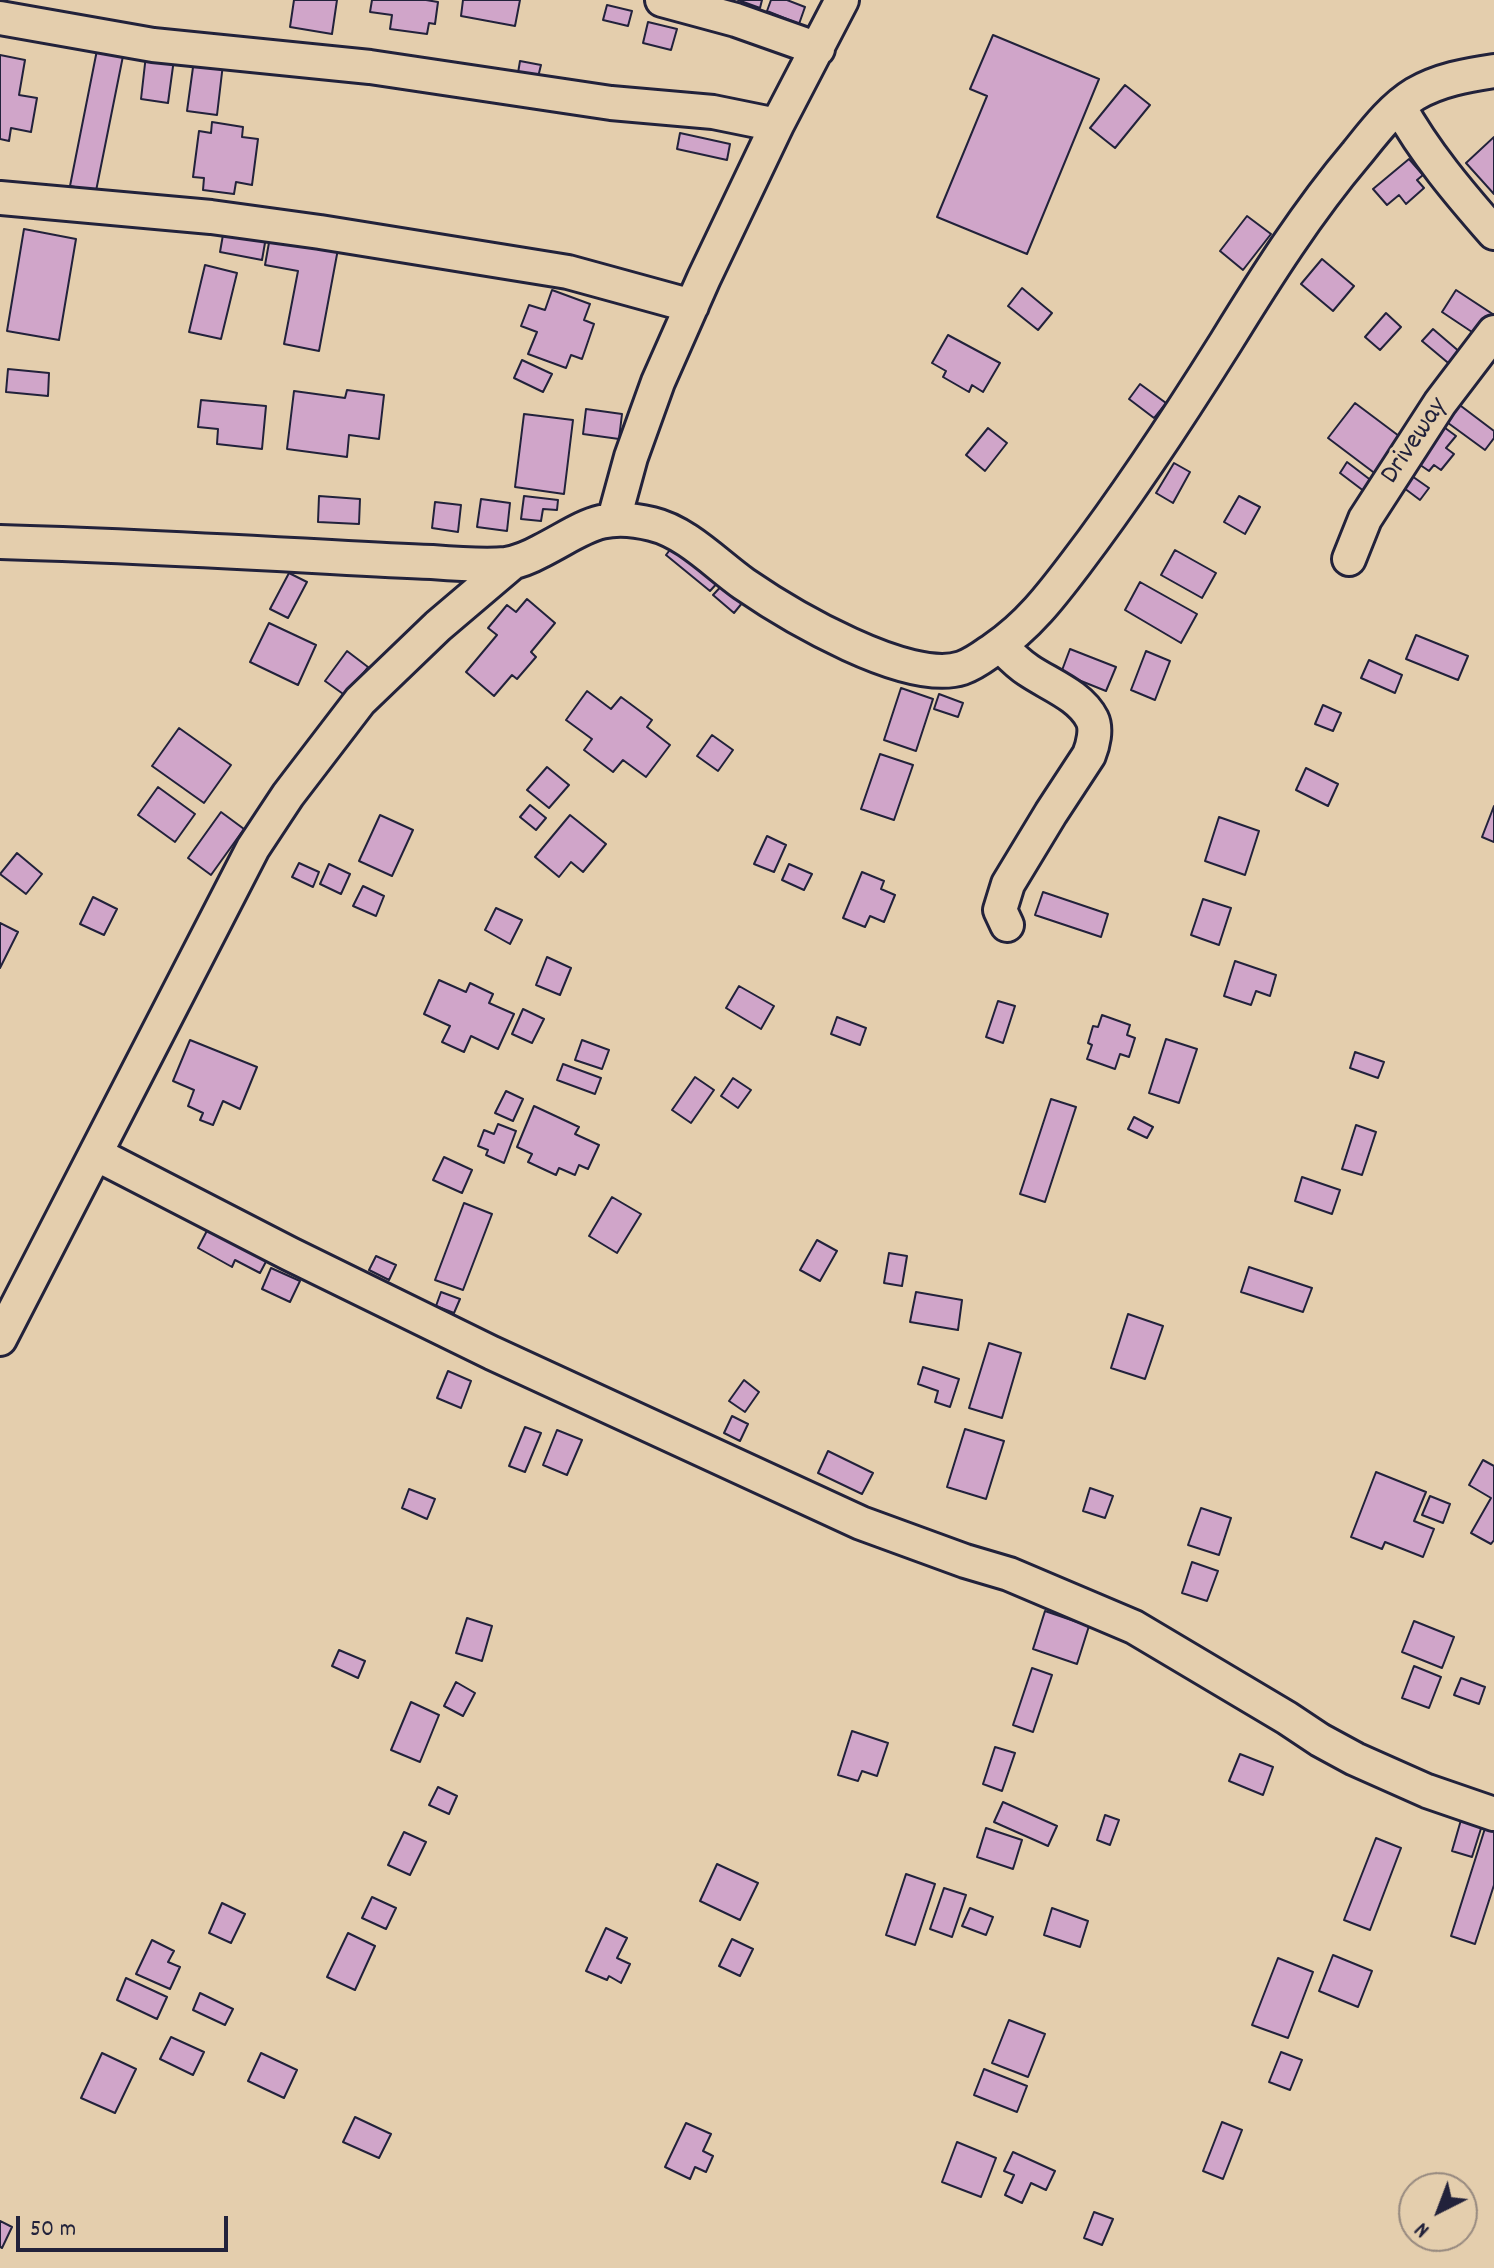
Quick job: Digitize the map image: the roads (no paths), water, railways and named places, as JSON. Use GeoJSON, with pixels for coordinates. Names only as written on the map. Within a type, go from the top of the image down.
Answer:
{"type":"FeatureCollection","features":[{"type":"Feature","properties":{"kind":"street"},"geometry":{"type":"LineString","coordinates":[[662,0],[736,20],[818,49]]}},
{"type":"Feature","properties":{"kind":"street"},"geometry":{"type":"LineString","coordinates":[[614,519],[631,457],[658,382],[777,125],[842,0]]}},
{"type":"Feature","properties":{"kind":"street"},"geometry":{"type":"LineString","coordinates":[[0,18],[153,45],[370,67],[588,100],[713,112],[777,125]]}},
{"type":"Feature","properties":{"kind":"street"},"geometry":{"type":"LineString","coordinates":[[0,1339],[253,848],[288,795],[360,701],[438,626],[511,564],[550,547],[585,526],[628,518],[659,525],[746,585],[835,637],[900,663],[941,672],[964,668],[1000,645],[1040,611],[1111,518],[1329,186],[1399,106],[1417,93],[1454,78],[1494,71]]}},
{"type":"Feature","properties":{"kind":"street"},"geometry":{"type":"LineString","coordinates":[[1399,106],[1416,138],[1494,233]]}},
{"type":"Feature","properties":{"kind":"street"},"geometry":{"type":"LineString","coordinates":[[0,198],[211,217],[320,232],[568,272],[692,306]]}},
{"type":"Feature","properties":{"kind":"street","name":"Driveway"},"geometry":{"type":"LineString","coordinates":[[1349,559],[1365,519],[1440,403],[1494,332]]}},
{"type":"Feature","properties":{"kind":"street"},"geometry":{"type":"LineString","coordinates":[[0,542],[511,564]]}},
{"type":"Feature","properties":{"kind":"street"},"geometry":{"type":"LineString","coordinates":[[1000,645],[1029,672],[1084,708],[1094,723],[1089,755],[1008,884],[1000,910],[1007,925]]}},
{"type":"Feature","properties":{"kind":"street"},"geometry":{"type":"LineString","coordinates":[[96,1154],[492,1353],[861,1523],[1009,1574],[1134,1627],[1355,1759],[1427,1791],[1494,1814]]}}]}
